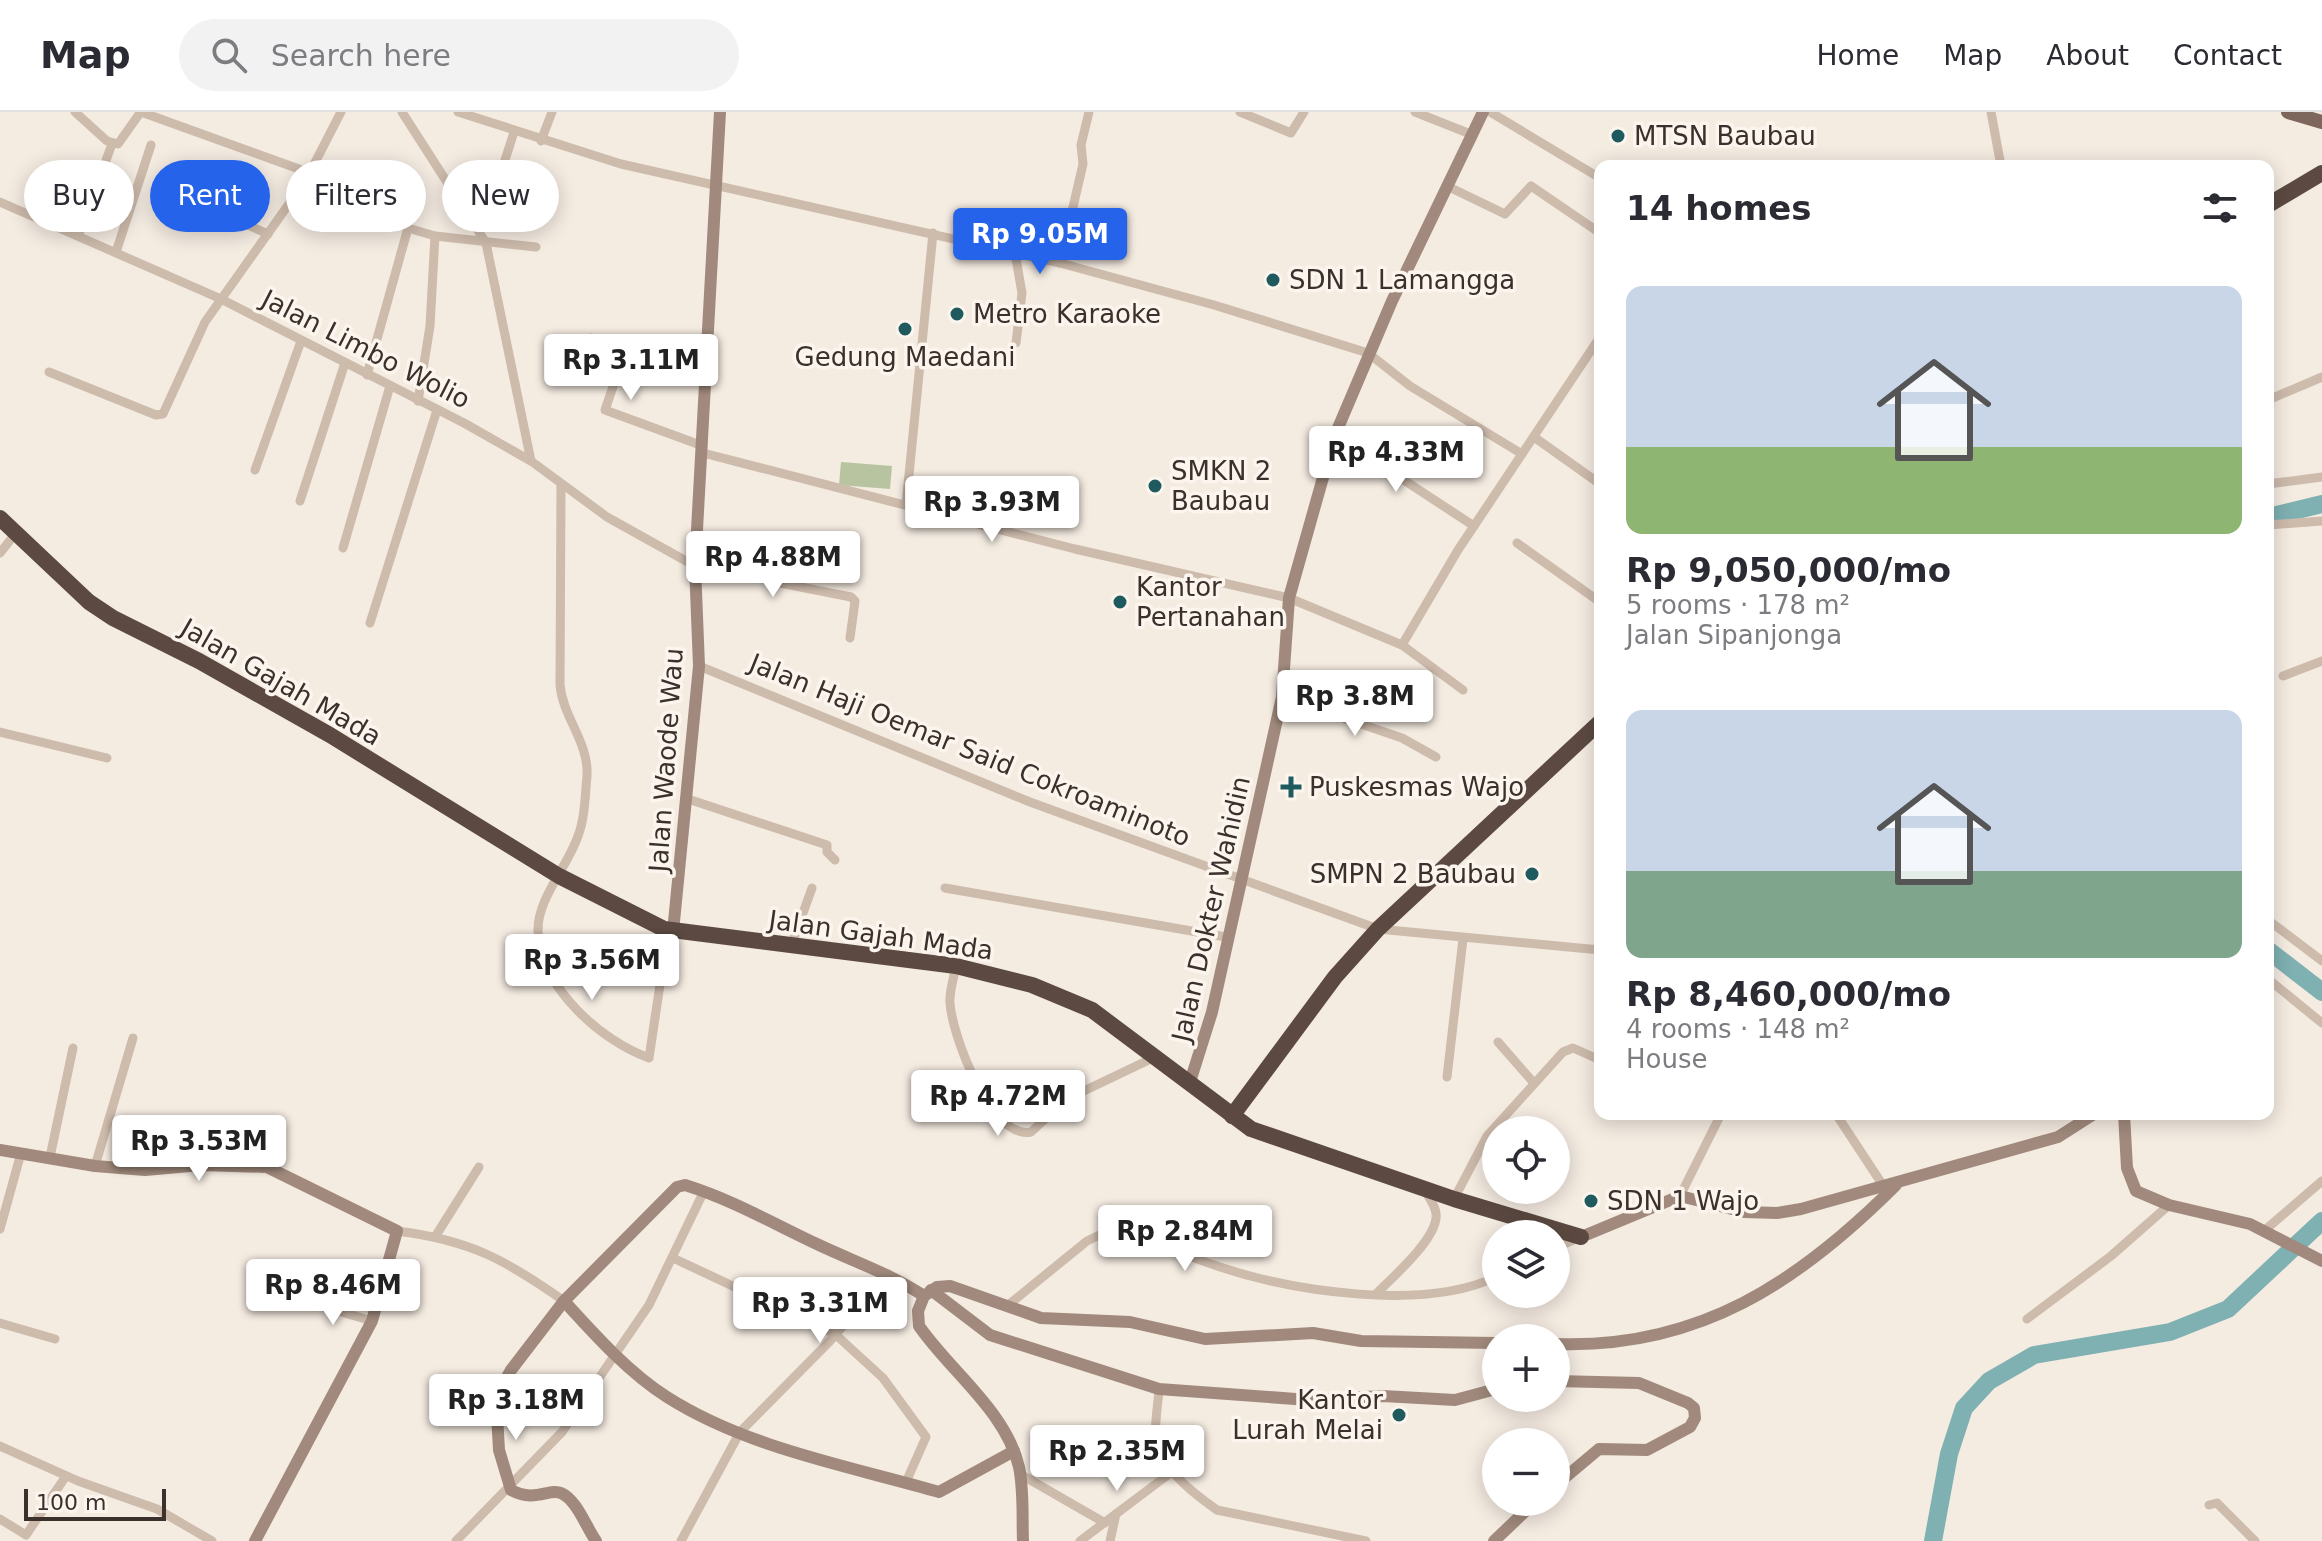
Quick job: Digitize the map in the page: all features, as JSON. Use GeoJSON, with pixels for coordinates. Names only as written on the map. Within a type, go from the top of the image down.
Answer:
{"type":"FeatureCollection","features":[{"type":"Feature","properties":{"kind":"highway"},"geometry":{"type":"LineString","coordinates":[[2274,201],[2322,173]]}},
{"type":"Feature","properties":{"kind":"highway","name":"Jalan Gajah Mada"},"geometry":{"type":"LineString","coordinates":[[0,518],[89,602],[113,618],[199,661],[330,735],[559,876],[673,932],[956,966],[1006,977],[1092,1010],[1232,1116],[1273,1139],[1581,1237]]}},
{"type":"Feature","properties":{"kind":"highway"},"geometry":{"type":"LineString","coordinates":[[1232,1116],[1335,977],[1378,929],[1594,728]]}},
{"type":"Feature","properties":{"kind":"main road"},"geometry":{"type":"LineString","coordinates":[[2288,112],[2322,122]]}},
{"type":"Feature","properties":{"kind":"street"},"geometry":{"type":"LineString","coordinates":[[75,112],[112,144]]}},
{"type":"Feature","properties":{"kind":"street"},"geometry":{"type":"LineString","coordinates":[[112,144],[122,142],[140,112],[286,164]]}},
{"type":"Feature","properties":{"kind":"street"},"geometry":{"type":"LineString","coordinates":[[317,160],[341,112]]}},
{"type":"Feature","properties":{"kind":"street"},"geometry":{"type":"LineString","coordinates":[[402,112],[486,243],[531,461]]}},
{"type":"Feature","properties":{"kind":"street"},"geometry":{"type":"LineString","coordinates":[[458,112],[541,141],[717,185],[1060,263],[1214,305],[1368,353],[1410,386],[1522,454]]}},
{"type":"Feature","properties":{"kind":"street"},"geometry":{"type":"LineString","coordinates":[[541,141],[552,112]]}},
{"type":"Feature","properties":{"kind":"street","name":"Jalan Waode Wau"},"geometry":{"type":"LineString","coordinates":[[673,932],[699,666],[695,566],[720,112]]}},
{"type":"Feature","properties":{"kind":"street"},"geometry":{"type":"LineString","coordinates":[[1060,263],[1083,164],[1081,145],[1089,112]]}},
{"type":"Feature","properties":{"kind":"street"},"geometry":{"type":"LineString","coordinates":[[1240,112],[1291,133],[1304,112]]}},
{"type":"Feature","properties":{"kind":"street"},"geometry":{"type":"LineString","coordinates":[[1415,112],[1473,135]]}},
{"type":"Feature","properties":{"kind":"street","name":"Jalan Dokter Wahidin"},"geometry":{"type":"LineString","coordinates":[[1190,1082],[1212,1012],[1226,937],[1282,697],[1289,598],[1335,435],[1368,353],[1483,112]]}},
{"type":"Feature","properties":{"kind":"street"},"geometry":{"type":"LineString","coordinates":[[1490,112],[1594,174]]}},
{"type":"Feature","properties":{"kind":"street"},"geometry":{"type":"LineString","coordinates":[[1991,112],[2000,160]]}},
{"type":"Feature","properties":{"kind":"street"},"geometry":{"type":"LineString","coordinates":[[505,160],[514,132]]}},
{"type":"Feature","properties":{"kind":"street"},"geometry":{"type":"LineString","coordinates":[[78,236],[112,144]]}},
{"type":"Feature","properties":{"kind":"street"},"geometry":{"type":"LineString","coordinates":[[116,252],[151,145]]}},
{"type":"Feature","properties":{"kind":"street"},"geometry":{"type":"LineString","coordinates":[[1449,187],[1505,214],[1531,186],[1594,229]]}},
{"type":"Feature","properties":{"kind":"street","name":"Jalan Limbo Wolio"},"geometry":{"type":"LineString","coordinates":[[0,202],[221,299],[437,410],[531,461],[607,517],[695,566]]}},
{"type":"Feature","properties":{"kind":"street"},"geometry":{"type":"LineString","coordinates":[[49,372],[156,415],[163,414],[198,337],[286,208]]}},
{"type":"Feature","properties":{"kind":"street"},"geometry":{"type":"LineString","coordinates":[[263,232],[268,234]]}},
{"type":"Feature","properties":{"kind":"street"},"geometry":{"type":"LineString","coordinates":[[367,375],[407,232]]}},
{"type":"Feature","properties":{"kind":"street"},"geometry":{"type":"LineString","coordinates":[[422,232],[486,243],[536,247]]}},
{"type":"Feature","properties":{"kind":"street"},"geometry":{"type":"LineString","coordinates":[[906,505],[933,233]]}},
{"type":"Feature","properties":{"kind":"street"},"geometry":{"type":"LineString","coordinates":[[418,401],[430,326],[435,236]]}},
{"type":"Feature","properties":{"kind":"street"},"geometry":{"type":"LineString","coordinates":[[1015,253],[1022,293],[1016,343]]}},
{"type":"Feature","properties":{"kind":"street"},"geometry":{"type":"LineString","coordinates":[[591,338],[585,356],[618,373],[605,410],[703,450],[906,505],[1289,598],[1402,645],[1463,690]]}},
{"type":"Feature","properties":{"kind":"street"},"geometry":{"type":"LineString","coordinates":[[255,470],[301,341]]}},
{"type":"Feature","properties":{"kind":"street"},"geometry":{"type":"LineString","coordinates":[[1402,645],[1474,526],[1594,346]]}},
{"type":"Feature","properties":{"kind":"street"},"geometry":{"type":"LineString","coordinates":[[300,501],[345,363]]}},
{"type":"Feature","properties":{"kind":"street"},"geometry":{"type":"LineString","coordinates":[[2274,397],[2322,377]]}},
{"type":"Feature","properties":{"kind":"street"},"geometry":{"type":"LineString","coordinates":[[343,548],[390,386]]}},
{"type":"Feature","properties":{"kind":"street"},"geometry":{"type":"LineString","coordinates":[[370,623],[437,410]]}},
{"type":"Feature","properties":{"kind":"street"},"geometry":{"type":"LineString","coordinates":[[1335,435],[1474,526]]}},
{"type":"Feature","properties":{"kind":"street"},"geometry":{"type":"LineString","coordinates":[[1534,437],[1594,480]]}},
{"type":"Feature","properties":{"kind":"street"},"geometry":{"type":"LineString","coordinates":[[2274,483],[2322,477]]}},
{"type":"Feature","properties":{"kind":"street"},"geometry":{"type":"LineString","coordinates":[[561,485],[560,685],[563,708],[582,742],[587,760],[582,817],[575,844],[538,930],[545,956],[559,987],[603,1035],[649,1058],[661,978],[673,932]]}},
{"type":"Feature","properties":{"kind":"street"},"geometry":{"type":"LineString","coordinates":[[2274,525],[2322,521]]}},
{"type":"Feature","properties":{"kind":"street"},"geometry":{"type":"LineString","coordinates":[[0,553],[16,533]]}},
{"type":"Feature","properties":{"kind":"street"},"geometry":{"type":"LineString","coordinates":[[1517,543],[1594,598]]}},
{"type":"Feature","properties":{"kind":"street"},"geometry":{"type":"LineString","coordinates":[[697,548],[770,581],[851,597],[855,601],[850,638]]}},
{"type":"Feature","properties":{"kind":"street"},"geometry":{"type":"LineString","coordinates":[[2283,676],[2322,661]]}},
{"type":"Feature","properties":{"kind":"street","name":"Jalan Haji Oemar Said Cokroaminoto"},"geometry":{"type":"LineString","coordinates":[[699,666],[1030,802],[1378,929],[1594,950]]}},
{"type":"Feature","properties":{"kind":"street"},"geometry":{"type":"LineString","coordinates":[[1282,697],[1402,738],[1436,757]]}},
{"type":"Feature","properties":{"kind":"street"},"geometry":{"type":"LineString","coordinates":[[0,732],[107,758]]}},
{"type":"Feature","properties":{"kind":"street"},"geometry":{"type":"LineString","coordinates":[[688,799],[827,845],[827,852],[835,860]]}},
{"type":"Feature","properties":{"kind":"street"},"geometry":{"type":"LineString","coordinates":[[791,946],[812,888]]}},
{"type":"Feature","properties":{"kind":"street"},"geometry":{"type":"LineString","coordinates":[[945,888],[1226,937]]}},
{"type":"Feature","properties":{"kind":"street"},"geometry":{"type":"LineString","coordinates":[[2274,925],[2322,961]]}},
{"type":"Feature","properties":{"kind":"street"},"geometry":{"type":"LineString","coordinates":[[1447,1077],[1463,939]]}},
{"type":"Feature","properties":{"kind":"street"},"geometry":{"type":"LineString","coordinates":[[956,966],[950,1003],[965,1060],[990,1107],[1014,1131],[1031,1132],[1067,1099],[1155,1057]]}},
{"type":"Feature","properties":{"kind":"street"},"geometry":{"type":"LineString","coordinates":[[2274,984],[2322,1023]]}},
{"type":"Feature","properties":{"kind":"street"},"geometry":{"type":"LineString","coordinates":[[95,1166],[133,1038]]}},
{"type":"Feature","properties":{"kind":"street"},"geometry":{"type":"LineString","coordinates":[[1498,1042],[1533,1082]]}},
{"type":"Feature","properties":{"kind":"street"},"geometry":{"type":"LineString","coordinates":[[50,1157],[73,1048]]}},
{"type":"Feature","properties":{"kind":"street"},"geometry":{"type":"LineString","coordinates":[[1454,1199],[1487,1136],[1533,1082],[1568,1048],[1594,1058]]}},
{"type":"Feature","properties":{"kind":"street"},"geometry":{"type":"LineString","coordinates":[[1680,1196],[1716,1120]]}},
{"type":"Feature","properties":{"kind":"street"},"geometry":{"type":"LineString","coordinates":[[1840,1120],[1889,1187]]}},
{"type":"Feature","properties":{"kind":"street"},"geometry":{"type":"LineString","coordinates":[[1570,1242],[1680,1196],[1744,1212],[1777,1213],[1889,1187],[2058,1137],[2085,1120]]}},
{"type":"Feature","properties":{"kind":"street"},"geometry":{"type":"LineString","coordinates":[[2124,1120],[2127,1168],[2132,1184],[2146,1197],[2265,1230],[2318,1258]]}},
{"type":"Feature","properties":{"kind":"street"},"geometry":{"type":"LineString","coordinates":[[0,1150],[95,1166],[145,1170],[201,1165],[267,1167],[397,1231],[435,1237],[508,1262],[552,1290],[665,1396],[712,1422],[939,1492],[1014,1451]]}},
{"type":"Feature","properties":{"kind":"street"},"geometry":{"type":"LineString","coordinates":[[0,1229],[21,1153]]}},
{"type":"Feature","properties":{"kind":"street"},"geometry":{"type":"LineString","coordinates":[[435,1237],[479,1167]]}},
{"type":"Feature","properties":{"kind":"street"},"geometry":{"type":"LineString","coordinates":[[2265,1230],[2322,1181]]}},
{"type":"Feature","properties":{"kind":"street"},"geometry":{"type":"LineString","coordinates":[[596,1541],[563,1494],[556,1492],[532,1498],[509,1487],[499,1450],[496,1397],[511,1370],[564,1301],[677,1187],[685,1185],[735,1202],[819,1245],[928,1293],[990,1335],[1159,1389],[1309,1400],[1383,1396],[1455,1400],[1482,1393]]}},
{"type":"Feature","properties":{"kind":"street"},"geometry":{"type":"LineString","coordinates":[[1377,1293],[1409,1261],[1434,1224],[1436,1212],[1423,1187]]}},
{"type":"Feature","properties":{"kind":"street"},"geometry":{"type":"LineString","coordinates":[[1570,1344],[1586,1345],[1674,1330],[1736,1308],[1789,1278],[1824,1252],[1889,1187]]}},
{"type":"Feature","properties":{"kind":"street"},"geometry":{"type":"LineString","coordinates":[[456,1541],[562,1432],[641,1318],[704,1191]]}},
{"type":"Feature","properties":{"kind":"street"},"geometry":{"type":"LineString","coordinates":[[2027,1319],[2111,1256],[2169,1205]]}},
{"type":"Feature","properties":{"kind":"street"},"geometry":{"type":"LineString","coordinates":[[1007,1306],[1087,1241],[1110,1230],[1224,1269],[1327,1292],[1448,1293],[1482,1282]]}},
{"type":"Feature","properties":{"kind":"street"},"geometry":{"type":"LineString","coordinates":[[255,1541],[372,1321],[397,1231]]}},
{"type":"Feature","properties":{"kind":"street"},"geometry":{"type":"LineString","coordinates":[[673,1258],[835,1334],[883,1378],[925,1433],[926,1439],[906,1482]]}},
{"type":"Feature","properties":{"kind":"street"},"geometry":{"type":"LineString","coordinates":[[681,1541],[740,1432],[888,1274]]}},
{"type":"Feature","properties":{"kind":"street"},"geometry":{"type":"LineString","coordinates":[[1023,1541],[1020,1474],[1014,1451],[986,1407],[919,1326],[918,1311],[928,1293],[950,1286],[1041,1318],[1130,1322],[1205,1339],[1313,1333],[1361,1341],[1482,1343]]}},
{"type":"Feature","properties":{"kind":"street"},"geometry":{"type":"LineString","coordinates":[[304,1301],[372,1321]]}},
{"type":"Feature","properties":{"kind":"street"},"geometry":{"type":"LineString","coordinates":[[0,1323],[55,1339]]}},
{"type":"Feature","properties":{"kind":"street"},"geometry":{"type":"LineString","coordinates":[[1570,1381],[1639,1383],[1688,1403],[1694,1408],[1695,1418],[1690,1427],[1647,1450],[1599,1449],[1570,1473]]}},
{"type":"Feature","properties":{"kind":"street"},"geometry":{"type":"LineString","coordinates":[[1159,1389],[1158,1450],[1173,1471],[1217,1510],[1366,1541]]}},
{"type":"Feature","properties":{"kind":"street"},"geometry":{"type":"LineString","coordinates":[[0,1446],[66,1476],[157,1509],[212,1541]]}},
{"type":"Feature","properties":{"kind":"street"},"geometry":{"type":"LineString","coordinates":[[1080,1541],[1173,1471]]}},
{"type":"Feature","properties":{"kind":"street"},"geometry":{"type":"LineString","coordinates":[[1020,1474],[1105,1523]]}},
{"type":"Feature","properties":{"kind":"street"},"geometry":{"type":"LineString","coordinates":[[0,1519],[28,1538],[66,1476]]}},
{"type":"Feature","properties":{"kind":"street"},"geometry":{"type":"LineString","coordinates":[[2209,1505],[2217,1503],[2224,1506],[2255,1541]]}},
{"type":"Feature","properties":{"kind":"street"},"geometry":{"type":"LineString","coordinates":[[1110,1541],[1116,1514]]}},
{"type":"Feature","properties":{"kind":"street"},"geometry":{"type":"LineString","coordinates":[[1494,1541],[1520,1516]]}},
{"type":"Feature","properties":{"kind":"green space"},"geometry":{"type":"Polygon","coordinates":[[[841,462],[892,466],[890,489],[839,485],[841,462]]]}},
{"type":"Feature","properties":{"kind":"waterway"},"geometry":{"type":"LineString","coordinates":[[2274,516],[2322,504]]}},
{"type":"Feature","properties":{"kind":"waterway"},"geometry":{"type":"LineString","coordinates":[[2274,955],[2322,992]]}},
{"type":"Feature","properties":{"kind":"waterway"},"geometry":{"type":"LineString","coordinates":[[1933,1541],[1949,1454],[1964,1408],[1989,1381],[2034,1355],[2170,1332],[2228,1309],[2322,1221]]}},
{"type":"Feature","properties":{"kind":"place","name":"MTSN Baubau"},"geometry":{"type":"Point","coordinates":[1618,136]}},
{"type":"Feature","properties":{"kind":"place","name":"SDN 1 Lamangga"},"geometry":{"type":"Point","coordinates":[1273,280]}},
{"type":"Feature","properties":{"kind":"place","name":"Metro Karaoke"},"geometry":{"type":"Point","coordinates":[957,314]}},
{"type":"Feature","properties":{"kind":"place","name":"Gedung Maedani"},"geometry":{"type":"Point","coordinates":[905,329]}},
{"type":"Feature","properties":{"kind":"place","name":"SMKN 2 Baubau"},"geometry":{"type":"Point","coordinates":[1155,486]}},
{"type":"Feature","properties":{"kind":"place","name":"Kantor Pertanahan"},"geometry":{"type":"Point","coordinates":[1120,602]}},
{"type":"Feature","properties":{"kind":"place","name":"Puskesmas Wajo"},"geometry":{"type":"Point","coordinates":[1291,787]}},
{"type":"Feature","properties":{"kind":"place","name":"SMPN 2 Baubau"},"geometry":{"type":"Point","coordinates":[1532,874]}},
{"type":"Feature","properties":{"kind":"place","name":"SDN 1 Wajo"},"geometry":{"type":"Point","coordinates":[1591,1201]}},
{"type":"Feature","properties":{"kind":"place","name":"Kantor Lurah Melai"},"geometry":{"type":"Point","coordinates":[1399,1415]}}]}
